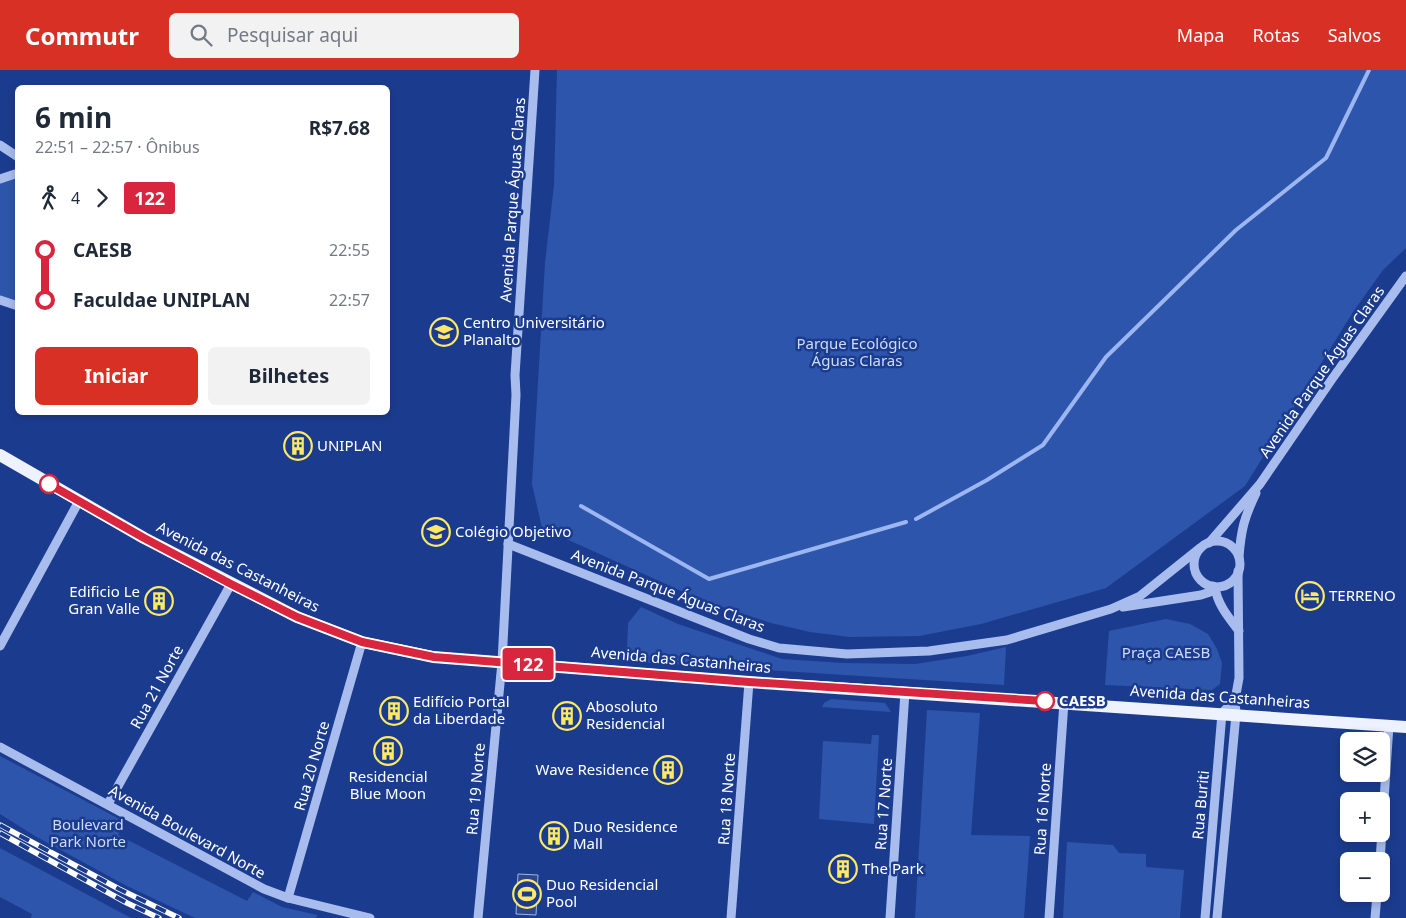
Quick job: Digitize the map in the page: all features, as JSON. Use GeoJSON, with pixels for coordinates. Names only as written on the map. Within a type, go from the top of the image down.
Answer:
{"type":"FeatureCollection","features":[{"type":"Feature","properties":{"kind":"main road","name":"Avenida das Castanheiras"},"geometry":{"type":"LineString","coordinates":[[0,455],[79,501],[231,584],[297,617],[362,642],[434,657],[749,682],[1064,702],[1406,727]]}},
{"type":"Feature","properties":{"kind":"street","name":"Avenida Parque Águas Claras"},"geometry":{"type":"LineString","coordinates":[[536,70],[515,376],[508,544],[749,639],[779,648],[847,654],[929,651],[1007,640],[1110,608],[1140,596],[1200,548]]}},
{"type":"Feature","properties":{"kind":"street"},"geometry":{"type":"LineString","coordinates":[[0,144],[15,155]]}},
{"type":"Feature","properties":{"kind":"street"},"geometry":{"type":"LineString","coordinates":[[0,179],[15,174]]}},
{"type":"Feature","properties":{"kind":"street","name":"Avenida Parque Águas Claras"},"geometry":{"type":"LineString","coordinates":[[1209,543],[1260,484],[1406,276]]}},
{"type":"Feature","properties":{"kind":"street"},"geometry":{"type":"LineString","coordinates":[[1,302],[15,305]]}},
{"type":"Feature","properties":{"kind":"street","name":"Avenida Parque Águas Claras"},"geometry":{"type":"LineString","coordinates":[[1239,558],[1241,532],[1260,484]]}},
{"type":"Feature","properties":{"kind":"street"},"geometry":{"type":"LineString","coordinates":[[1,643],[79,501]]}},
{"type":"Feature","properties":{"kind":"street"},"geometry":{"type":"LineString","coordinates":[[1224,542],[1236,551],[1239,558],[1238,571],[1236,576],[1227,584],[1214,587],[1206,584],[1201,580],[1194,568],[1196,554],[1200,548],[1209,543],[1224,542]]}},
{"type":"Feature","properties":{"kind":"street","name":"Rua 19 Norte"},"geometry":{"type":"LineString","coordinates":[[478,918],[502,662],[508,544]]}},
{"type":"Feature","properties":{"kind":"street","name":"Rua Buriti"},"geometry":{"type":"LineString","coordinates":[[1217,918],[1236,714],[1235,700],[1240,678],[1238,571]]}},
{"type":"Feature","properties":{"kind":"street","name":"Rua 21 Norte"},"geometry":{"type":"LineString","coordinates":[[108,804],[231,584]]}},
{"type":"Feature","properties":{"kind":"street","name":"Avenida Parque Águas Claras"},"geometry":{"type":"LineString","coordinates":[[1110,608],[1200,595],[1210,592],[1214,587]]}},
{"type":"Feature","properties":{"kind":"street"},"geometry":{"type":"LineString","coordinates":[[1214,587],[1216,597],[1227,616],[1240,632]]}},
{"type":"Feature","properties":{"kind":"street","name":"Rua 20 Norte"},"geometry":{"type":"LineString","coordinates":[[288,898],[362,642]]}},
{"type":"Feature","properties":{"kind":"street","name":"Rua 18 Norte"},"geometry":{"type":"LineString","coordinates":[[731,918],[749,682]]}},
{"type":"Feature","properties":{"kind":"street","name":"Rua 17 Norte"},"geometry":{"type":"LineString","coordinates":[[890,918],[905,692]]}},
{"type":"Feature","properties":{"kind":"street"},"geometry":{"type":"LineString","coordinates":[[1222,713],[1235,700]]}},
{"type":"Feature","properties":{"kind":"street","name":"Rua 16 Norte"},"geometry":{"type":"LineString","coordinates":[[1049,918],[1064,702]]}},
{"type":"Feature","properties":{"kind":"street","name":"Rua Buriti"},"geometry":{"type":"LineString","coordinates":[[1205,918],[1222,713]]}},
{"type":"Feature","properties":{"kind":"street"},"geometry":{"type":"LineString","coordinates":[[1381,852],[1389,725]]}},
{"type":"Feature","properties":{"kind":"street","name":"Avenida Boulevard Norte"},"geometry":{"type":"LineString","coordinates":[[0,747],[264,890],[288,898],[370,918]]}},
{"type":"Feature","properties":{"kind":"street"},"geometry":{"type":"LineString","coordinates":[[1376,918],[1377,902]]}},
{"type":"Feature","properties":{"kind":"green space","name":"Parque Ecológico Águas Claras"},"geometry":{"type":"Polygon","coordinates":[[[557,70],[1406,70],[1406,248],[1383,270],[1353,312],[1245,486],[1106,588],[981,624],[919,636],[850,637],[810,632],[771,623],[699,599],[542,528],[532,484],[545,263],[554,185],[557,70]]]}},
{"type":"Feature","properties":{"kind":"green space"},"geometry":{"type":"Polygon","coordinates":[[[15,178],[15,301],[0,297],[0,183],[15,178]]]}},
{"type":"Feature","properties":{"kind":"green space"},"geometry":{"type":"Polygon","coordinates":[[[641,607],[678,624],[782,659],[843,663],[915,664],[967,656],[1006,647],[1004,685],[639,662],[627,649],[628,623],[641,607]]]}},
{"type":"Feature","properties":{"kind":"green space","name":"Praça CAESB"},"geometry":{"type":"Polygon","coordinates":[[[1166,619],[1190,624],[1208,634],[1217,649],[1222,663],[1220,684],[1212,690],[1105,685],[1109,631],[1166,619]]]}},
{"type":"Feature","properties":{"kind":"green space"},"geometry":{"type":"Polygon","coordinates":[[[831,699],[885,703],[891,712],[822,707],[824,703],[831,699]]]}},
{"type":"Feature","properties":{"kind":"green space"},"geometry":{"type":"Polygon","coordinates":[[[927,710],[980,713],[971,835],[1030,836],[1024,918],[915,918],[927,710]]]}},
{"type":"Feature","properties":{"kind":"green space"},"geometry":{"type":"Polygon","coordinates":[[[872,735],[879,735],[874,824],[819,819],[823,741],[871,744],[872,735]]]}},
{"type":"Feature","properties":{"kind":"green space","name":"Boulevard Park Norte"},"geometry":{"type":"Polygon","coordinates":[[[0,756],[125,822],[118,835],[247,901],[253,892],[282,907],[317,915],[316,918],[195,918],[125,885],[35,836],[0,814],[0,756]]]}},
{"type":"Feature","properties":{"kind":"green space"},"geometry":{"type":"Polygon","coordinates":[[[1067,842],[1113,845],[1119,853],[1146,854],[1146,867],[1184,870],[1180,918],[1063,918],[1067,842]]]}},
{"type":"Feature","properties":{"kind":"green space"},"geometry":{"type":"Polygon","coordinates":[[[0,848],[131,918],[31,918],[32,914],[0,897],[0,848]]]}},
{"type":"Feature","properties":{"kind":"shaded area","name":"Duo Residencial Pool"},"geometry":{"type":"Polygon","coordinates":[[[518,874],[538,875],[536,915],[516,914],[518,874]]]}},
{"type":"Feature","properties":{"kind":"waterway"},"geometry":{"type":"LineString","coordinates":[[916,519],[987,480],[1043,445],[1106,357],[1236,230],[1326,158],[1369,70]]}},
{"type":"Feature","properties":{"kind":"waterway"},"geometry":{"type":"LineString","coordinates":[[581,506],[709,579],[906,522]]}},
{"type":"Feature","properties":{"kind":"railway"},"geometry":{"type":"LineString","coordinates":[[0,825],[119,889],[179,918]]}},
{"type":"Feature","properties":{"kind":"railway"},"geometry":{"type":"LineString","coordinates":[[0,833],[127,903],[159,918]]}},
{"type":"Feature","properties":{"kind":"bus line","name":"122"},"geometry":{"type":"LineString","coordinates":[[49,484],[144,538],[231,584],[297,617],[362,642],[434,657],[749,682],[1045,701]]}},
{"type":"Feature","properties":{"kind":"place","name":"Centro Universitário Planalto"},"geometry":{"type":"Point","coordinates":[444,332]}},
{"type":"Feature","properties":{"kind":"place","name":"UNIPLAN"},"geometry":{"type":"Point","coordinates":[298,446]}},
{"type":"Feature","properties":{"kind":"place","name":"Colégio Objetivo"},"geometry":{"type":"Point","coordinates":[436,532]}},
{"type":"Feature","properties":{"kind":"place","name":"TERRENO"},"geometry":{"type":"Point","coordinates":[1310,596]}},
{"type":"Feature","properties":{"kind":"place","name":"Edificio Le Gran Valle"},"geometry":{"type":"Point","coordinates":[159,601]}},
{"type":"Feature","properties":{"kind":"place","name":"CAESB"},"geometry":{"type":"Point","coordinates":[1045,701]}},
{"type":"Feature","properties":{"kind":"place","name":"Edifício Portal da Liberdade"},"geometry":{"type":"Point","coordinates":[394,711]}},
{"type":"Feature","properties":{"kind":"place","name":"Abosoluto Residencial"},"geometry":{"type":"Point","coordinates":[567,716]}},
{"type":"Feature","properties":{"kind":"place","name":"Residencial Blue Moon"},"geometry":{"type":"Point","coordinates":[388,751]}},
{"type":"Feature","properties":{"kind":"place","name":"Wave Residence"},"geometry":{"type":"Point","coordinates":[668,770]}},
{"type":"Feature","properties":{"kind":"place","name":"Duo Residence Mall"},"geometry":{"type":"Point","coordinates":[554,836]}},
{"type":"Feature","properties":{"kind":"place","name":"The Park"},"geometry":{"type":"Point","coordinates":[843,869]}},
{"type":"Feature","properties":{"kind":"place","name":"Duo Residencial Pool"},"geometry":{"type":"Point","coordinates":[527,894]}}]}
